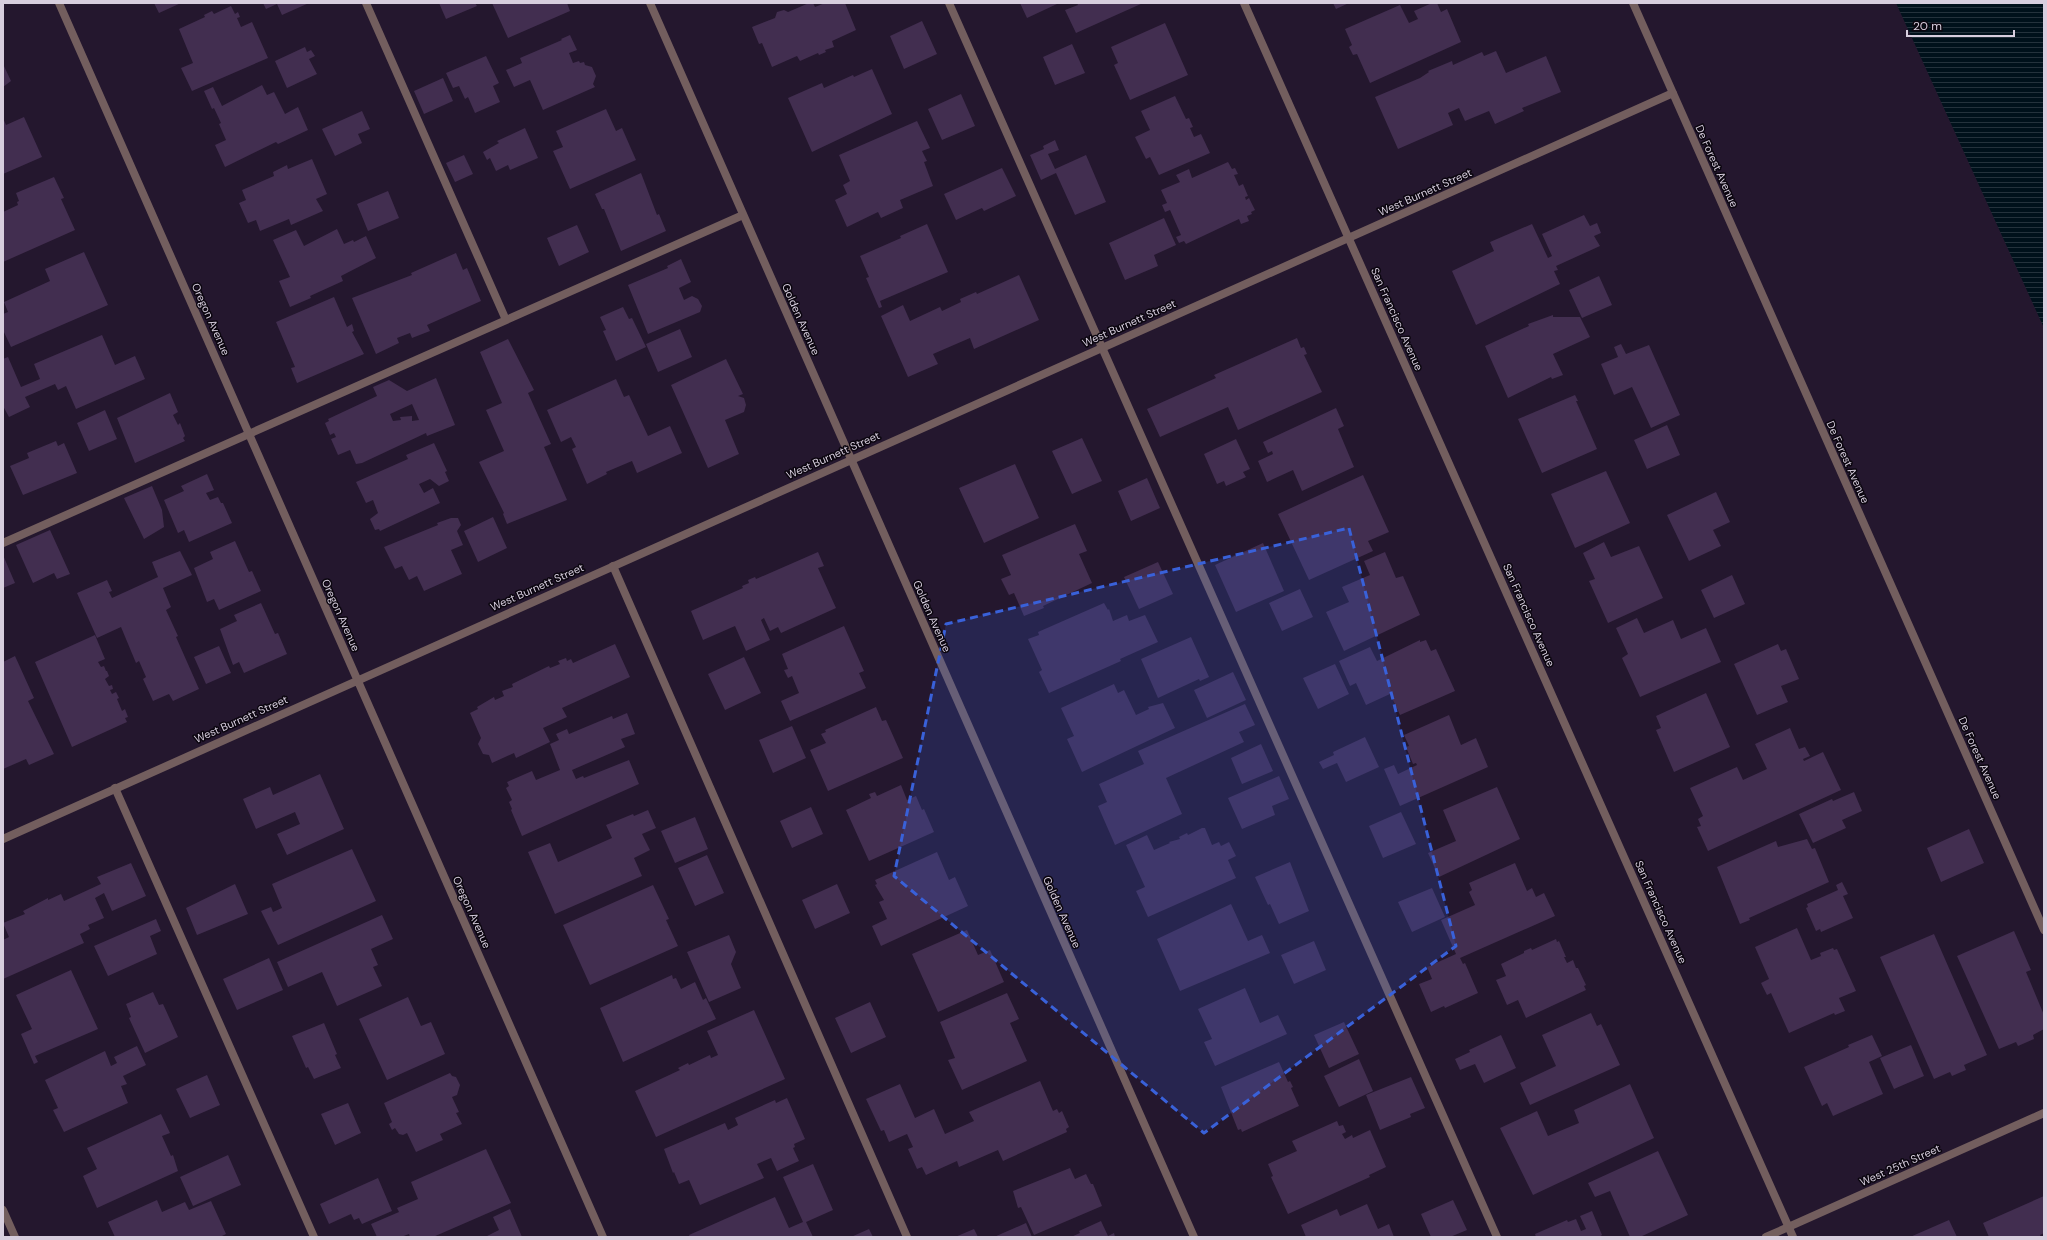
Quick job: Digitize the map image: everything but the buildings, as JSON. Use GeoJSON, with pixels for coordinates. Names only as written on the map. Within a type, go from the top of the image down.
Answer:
{"type":"FeatureCollection","features":[{"type":"Feature","properties":{"kind":"street","name":"Oregon Avenue"},"geometry":{"type":"LineString","coordinates":[[59,3],[603,1237]]}},
{"type":"Feature","properties":{"kind":"street"},"geometry":{"type":"LineString","coordinates":[[366,3],[506,320]]}},
{"type":"Feature","properties":{"kind":"street","name":"Golden Avenue"},"geometry":{"type":"LineString","coordinates":[[650,3],[1194,1237]]}},
{"type":"Feature","properties":{"kind":"street"},"geometry":{"type":"LineString","coordinates":[[949,3],[1497,1237]]}},
{"type":"Feature","properties":{"kind":"street","name":"San Francisco Avenue"},"geometry":{"type":"LineString","coordinates":[[1244,3],[1793,1237]]}},
{"type":"Feature","properties":{"kind":"street","name":"De Forest Avenue"},"geometry":{"type":"LineString","coordinates":[[1633,3],[2044,930]]}},
{"type":"Feature","properties":{"kind":"street","name":"West Burnett Street"},"geometry":{"type":"LineString","coordinates":[[3,838],[1673,93]]}},
{"type":"Feature","properties":{"kind":"street"},"geometry":{"type":"LineString","coordinates":[[3,543],[743,215]]}},
{"type":"Feature","properties":{"kind":"street"},"geometry":{"type":"LineString","coordinates":[[613,566],[907,1237]]}},
{"type":"Feature","properties":{"kind":"street"},"geometry":{"type":"LineString","coordinates":[[115,788],[314,1237]]}},
{"type":"Feature","properties":{"kind":"street","name":"West 25th Street"},"geometry":{"type":"LineString","coordinates":[[1766,1237],[2044,1113]]}},
{"type":"Feature","properties":{"kind":"street"},"geometry":{"type":"LineString","coordinates":[[3,1210],[15,1237]]}},
{"type":"Feature","properties":{"kind":"highlighted area"},"geometry":{"type":"Polygon","coordinates":[[[1349,528],[1456,946],[1204,1133],[894,876],[946,624],[1349,528]]]}},
{"type":"Feature","properties":{"kind":"water"},"geometry":{"type":"Polygon","coordinates":[[[1896,3],[2044,3],[2044,328],[1896,3]]]}}]}
